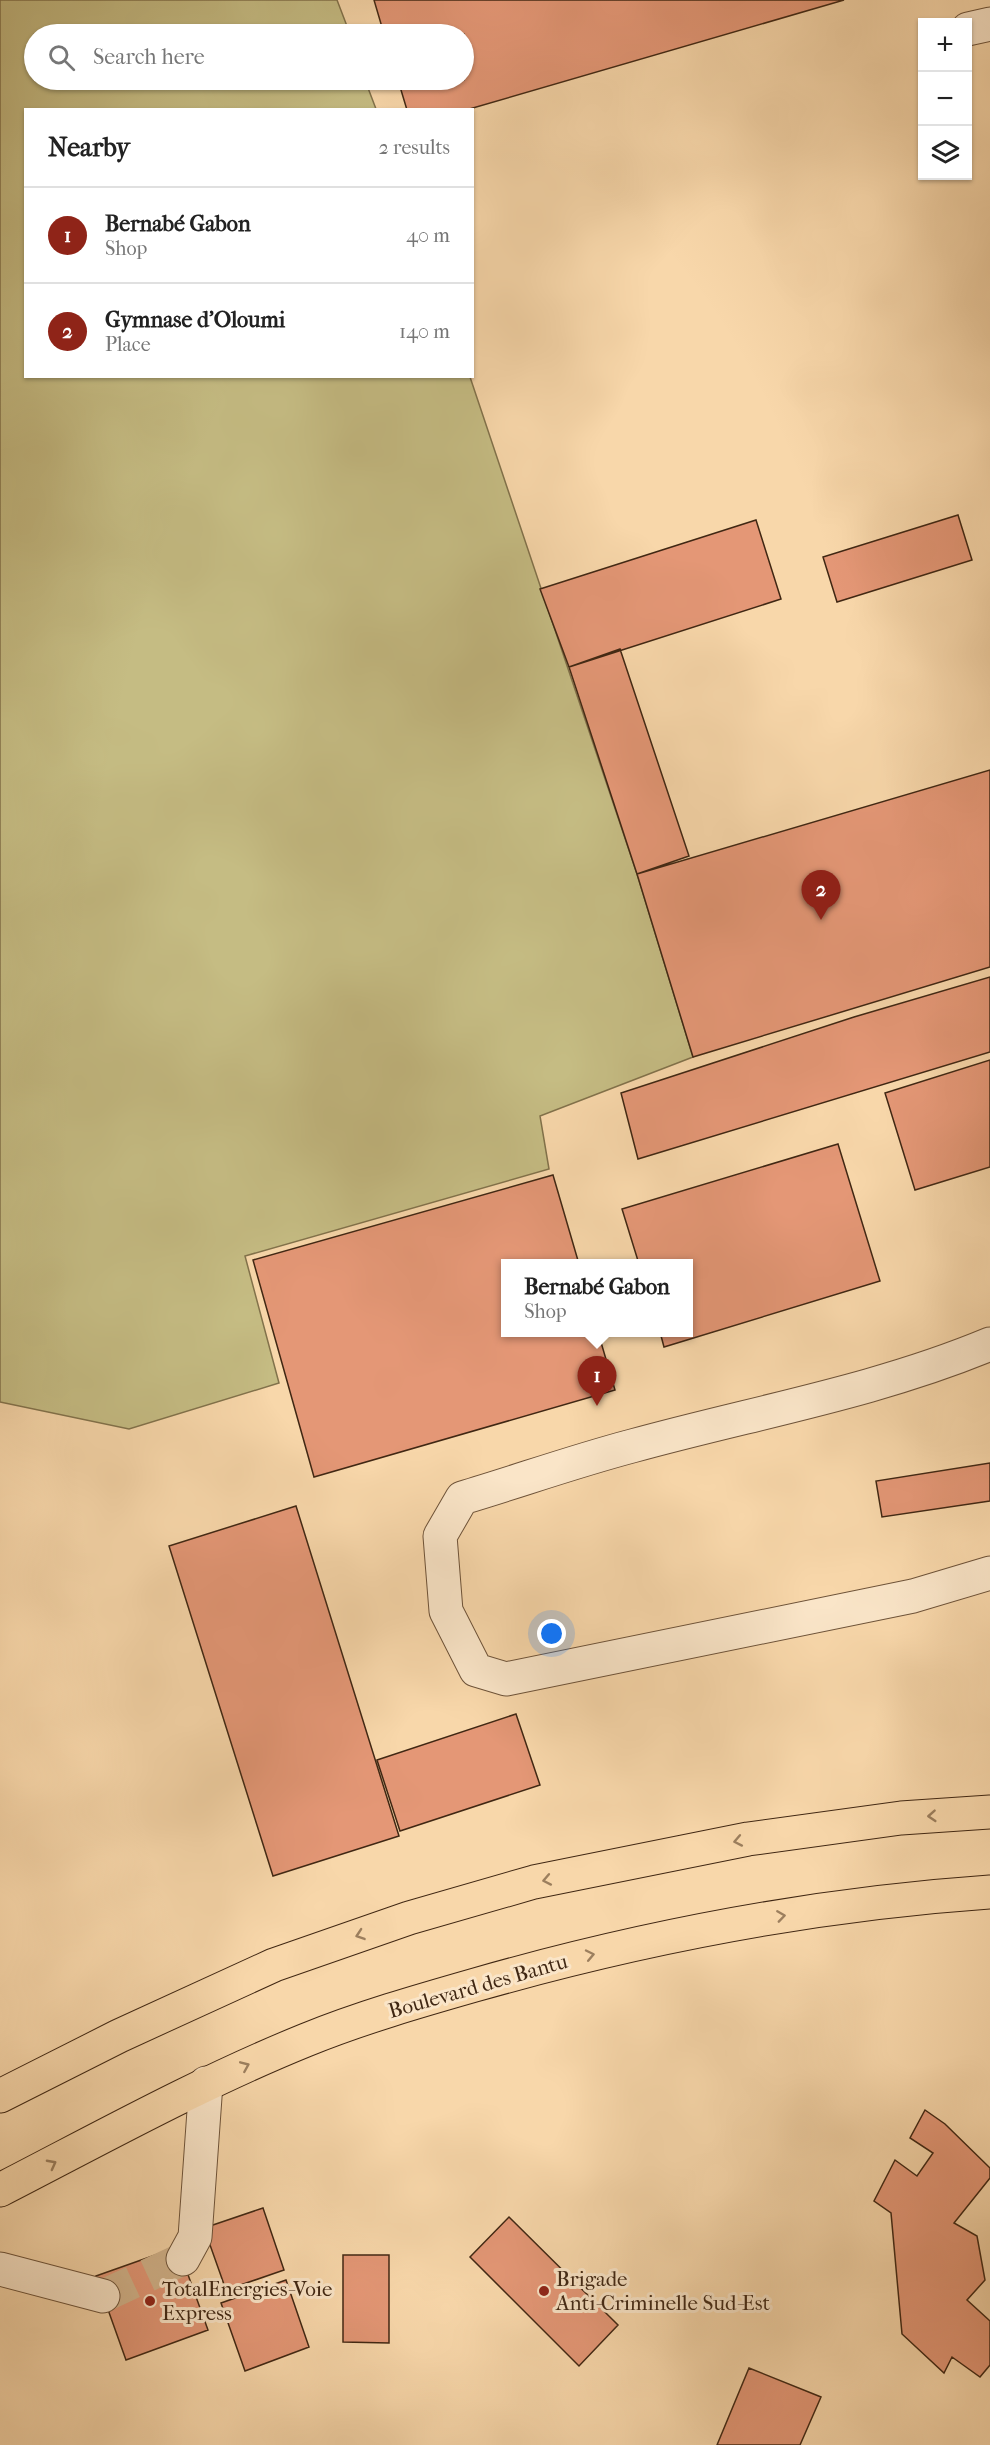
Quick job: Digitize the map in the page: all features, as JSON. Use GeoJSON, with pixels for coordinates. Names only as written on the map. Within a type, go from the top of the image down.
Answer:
{"type":"FeatureCollection","features":[{"type":"Feature","properties":{"kind":"highway"},"geometry":{"type":"LineString","coordinates":[[0,2096],[118,2036],[274,1965],[409,1918],[534,1882],[748,1839],[901,1818],[990,1812]]}},
{"type":"Feature","properties":{"kind":"highway","name":"Boulevard des Bantu"},"geometry":{"type":"LineString","coordinates":[[0,2190],[206,2083],[308,2039],[429,1999],[551,1963],[757,1919],[914,1898],[990,1892]]}},
{"type":"Feature","properties":{"kind":"lane"},"geometry":{"type":"LineString","coordinates":[[972,28],[990,24]]}},
{"type":"Feature","properties":{"kind":"lane"},"geometry":{"type":"LineString","coordinates":[[990,1344],[961,1356],[814,1402],[631,1446],[462,1498],[440,1536],[446,1611],[476,1670],[506,1679],[913,1596],[990,1573]]}},
{"type":"Feature","properties":{"kind":"lane"},"geometry":{"type":"LineString","coordinates":[[183,2259],[195,2237],[206,2083]]}},
{"type":"Feature","properties":{"kind":"lane"},"geometry":{"type":"LineString","coordinates":[[0,2269],[103,2296]]}},
{"type":"Feature","properties":{"kind":"shaded area"},"geometry":{"type":"Polygon","coordinates":[[[0,0],[337,0],[346,24],[24,24],[24,90],[369,90],[376,108],[24,108],[24,378],[470,378],[637,874],[693,1057],[540,1116],[549,1169],[245,1256],[279,1383],[129,1429],[0,1402],[0,0]]]}},
{"type":"Feature","properties":{"kind":"building"},"geometry":{"type":"Polygon","coordinates":[[[374,0],[844,0],[473,108],[406,108],[401,90],[474,90],[474,24],[381,24],[374,0]]]}},
{"type":"Feature","properties":{"kind":"building"},"geometry":{"type":"Polygon","coordinates":[[[958,515],[972,560],[837,602],[823,557],[958,515]]]}},
{"type":"Feature","properties":{"kind":"building"},"geometry":{"type":"Polygon","coordinates":[[[756,520],[781,599],[569,667],[540,589],[756,520]]]}},
{"type":"Feature","properties":{"kind":"building"},"geometry":{"type":"Polygon","coordinates":[[[620,649],[689,856],[637,874],[569,667],[620,649]]]}},
{"type":"Feature","properties":{"kind":"building"},"geometry":{"type":"Polygon","coordinates":[[[990,770],[990,967],[693,1057],[637,874],[990,770]]]}},
{"type":"Feature","properties":{"kind":"building"},"geometry":{"type":"Polygon","coordinates":[[[990,977],[990,1052],[638,1159],[621,1093],[854,1017],[990,977]]]}},
{"type":"Feature","properties":{"kind":"building"},"geometry":{"type":"Polygon","coordinates":[[[990,1060],[990,1167],[915,1190],[885,1093],[990,1060]]]}},
{"type":"Feature","properties":{"kind":"building"},"geometry":{"type":"Polygon","coordinates":[[[838,1144],[880,1281],[664,1347],[661,1337],[693,1337],[693,1259],[637,1259],[622,1209],[838,1144]]]}},
{"type":"Feature","properties":{"kind":"building"},"geometry":{"type":"Polygon","coordinates":[[[553,1175],[578,1259],[501,1259],[501,1337],[599,1337],[615,1390],[314,1477],[253,1260],[553,1175]]]}},
{"type":"Feature","properties":{"kind":"building"},"geometry":{"type":"Polygon","coordinates":[[[990,1463],[990,1501],[882,1517],[876,1481],[990,1463]]]}},
{"type":"Feature","properties":{"kind":"building"},"geometry":{"type":"Polygon","coordinates":[[[296,1506],[399,1836],[273,1876],[169,1546],[296,1506]]]}},
{"type":"Feature","properties":{"kind":"building"},"geometry":{"type":"Polygon","coordinates":[[[516,1714],[540,1785],[400,1831],[377,1760],[516,1714]]]}},
{"type":"Feature","properties":{"kind":"building"},"geometry":{"type":"Polygon","coordinates":[[[925,2110],[945,2124],[990,2168],[990,2178],[954,2223],[977,2236],[985,2280],[967,2300],[990,2321],[990,2365],[980,2377],[952,2357],[944,2373],[902,2334],[891,2213],[874,2201],[895,2160],[917,2176],[933,2153],[910,2138],[925,2110]]]}},
{"type":"Feature","properties":{"kind":"building"},"geometry":{"type":"Polygon","coordinates":[[[263,2208],[284,2270],[226,2290],[204,2228],[263,2208]]]}},
{"type":"Feature","properties":{"kind":"building","name":"Brigade Anti-Criminelle Sud-Est"},"geometry":{"type":"Polygon","coordinates":[[[509,2217],[618,2325],[579,2366],[470,2257],[509,2217]]]}},
{"type":"Feature","properties":{"kind":"building"},"geometry":{"type":"Polygon","coordinates":[[[178,2247],[208,2330],[126,2360],[96,2276],[178,2247]]]}},
{"type":"Feature","properties":{"kind":"building"},"geometry":{"type":"Polygon","coordinates":[[[343,2255],[389,2255],[389,2343],[343,2342],[343,2255]]]}},
{"type":"Feature","properties":{"kind":"building"},"geometry":{"type":"Polygon","coordinates":[[[286,2280],[309,2347],[245,2371],[221,2303],[286,2280]]]}},
{"type":"Feature","properties":{"kind":"building"},"geometry":{"type":"Polygon","coordinates":[[[749,2368],[821,2397],[800,2445],[717,2445],[749,2368]]]}},
{"type":"Feature","properties":{"kind":"tunnel"},"geometry":{"type":"LineString","coordinates":[[103,2296],[183,2259]]}},
{"type":"Feature","properties":{"kind":"place","name":"Gymnase d'Oloumi"},"geometry":{"type":"Point","coordinates":[821,920]}},
{"type":"Feature","properties":{"kind":"place","name":"Bernabé Gabon"},"geometry":{"type":"Point","coordinates":[597,1406]}},
{"type":"Feature","properties":{"kind":"place","name":"Brigade Anti-Criminelle Sud-Est"},"geometry":{"type":"Point","coordinates":[544,2291]}},
{"type":"Feature","properties":{"kind":"place","name":"TotalEnergies-Voie Express"},"geometry":{"type":"Point","coordinates":[150,2301]}}]}
